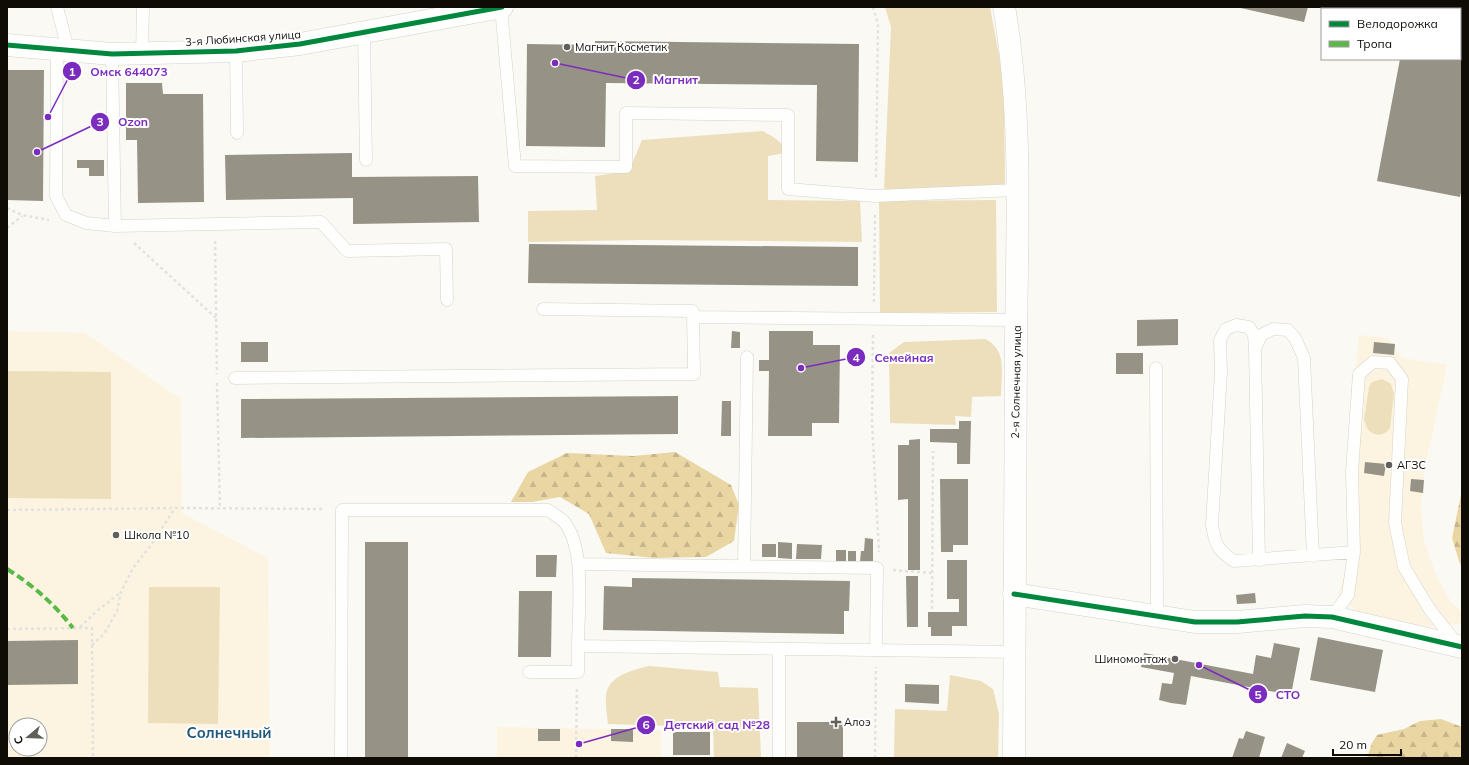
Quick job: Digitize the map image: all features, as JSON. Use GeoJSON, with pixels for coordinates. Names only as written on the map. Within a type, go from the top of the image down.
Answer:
{"type":"FeatureCollection","features":[{"type":"Feature","properties":{"kind":"street","name":"3-я Любинская улица"},"geometry":{"type":"LineString","coordinates":[[7,45],[112,54],[236,51],[300,44],[364,34],[502,7]]}},
{"type":"Feature","properties":{"kind":"street","name":"2-я Солнечная улица"},"geometry":{"type":"LineString","coordinates":[[1004,7],[1014,89],[1017,190],[1014,758]]}},
{"type":"Feature","properties":{"kind":"street"},"geometry":{"type":"LineString","coordinates":[[1014,594],[1195,622],[1237,622],[1305,616],[1332,617],[1460,647]]}},
{"type":"Feature","properties":{"kind":"lane"},"geometry":{"type":"LineString","coordinates":[[58,7],[63,50],[56,196],[66,215],[86,223],[115,226],[321,222],[347,251],[446,250],[447,300]]}},
{"type":"Feature","properties":{"kind":"lane"},"geometry":{"type":"LineString","coordinates":[[142,54],[143,7]]}},
{"type":"Feature","properties":{"kind":"lane"},"geometry":{"type":"LineString","coordinates":[[502,7],[515,166],[626,167],[626,114],[788,115],[788,189],[876,196],[1017,190]]}},
{"type":"Feature","properties":{"kind":"lane"},"geometry":{"type":"LineString","coordinates":[[364,34],[366,160]]}},
{"type":"Feature","properties":{"kind":"lane"},"geometry":{"type":"LineString","coordinates":[[236,51],[237,133]]}},
{"type":"Feature","properties":{"kind":"lane"},"geometry":{"type":"LineString","coordinates":[[112,54],[115,226]]}},
{"type":"Feature","properties":{"kind":"lane"},"geometry":{"type":"LineString","coordinates":[[236,378],[694,374],[693,311],[543,310]]}},
{"type":"Feature","properties":{"kind":"lane"},"geometry":{"type":"LineString","coordinates":[[693,317],[1016,320]]}},
{"type":"Feature","properties":{"kind":"lane"},"geometry":{"type":"LineString","coordinates":[[1259,560],[1254,335],[1249,327],[1236,325],[1226,329],[1220,340],[1221,372],[1212,525],[1214,543],[1223,554],[1234,560],[1259,560],[1354,552]]}},
{"type":"Feature","properties":{"kind":"lane"},"geometry":{"type":"LineString","coordinates":[[1255,349],[1261,335],[1273,329],[1288,330],[1295,338],[1304,358],[1313,556]]}},
{"type":"Feature","properties":{"kind":"lane"},"geometry":{"type":"LineString","coordinates":[[744,566],[747,357]]}},
{"type":"Feature","properties":{"kind":"lane"},"geometry":{"type":"LineString","coordinates":[[1332,617],[1348,594],[1354,552],[1352,471],[1359,374],[1373,362],[1390,363],[1402,379],[1395,523],[1404,567],[1430,610],[1460,647]]}},
{"type":"Feature","properties":{"kind":"lane"},"geometry":{"type":"LineString","coordinates":[[1156,368],[1157,615]]}},
{"type":"Feature","properties":{"kind":"lane"},"geometry":{"type":"LineString","coordinates":[[341,758],[342,510],[548,510],[564,522],[574,542],[579,564],[578,672],[529,672]]}},
{"type":"Feature","properties":{"kind":"lane"},"geometry":{"type":"LineString","coordinates":[[579,564],[877,568],[876,650]]}},
{"type":"Feature","properties":{"kind":"lane"},"geometry":{"type":"LineString","coordinates":[[578,646],[1015,652]]}},
{"type":"Feature","properties":{"kind":"lane"},"geometry":{"type":"LineString","coordinates":[[779,649],[779,758]]}},
{"type":"Feature","properties":{"kind":"path"},"geometry":{"type":"LineString","coordinates":[[873,7],[878,24],[872,423],[879,541],[877,568],[932,574]]}},
{"type":"Feature","properties":{"kind":"path"},"geometry":{"type":"LineString","coordinates":[[7,208],[22,215],[53,221],[86,223]]}},
{"type":"Feature","properties":{"kind":"path"},"geometry":{"type":"LineString","coordinates":[[7,228],[22,215]]}},
{"type":"Feature","properties":{"kind":"path"},"geometry":{"type":"LineString","coordinates":[[215,224],[220,508]]}},
{"type":"Feature","properties":{"kind":"path"},"geometry":{"type":"LineString","coordinates":[[115,226],[216,318]]}},
{"type":"Feature","properties":{"kind":"path"},"geometry":{"type":"LineString","coordinates":[[932,609],[933,451]]}},
{"type":"Feature","properties":{"kind":"path"},"geometry":{"type":"LineString","coordinates":[[92,645],[104,634],[117,610],[121,592],[133,568],[151,545],[176,508]]}},
{"type":"Feature","properties":{"kind":"path"},"geometry":{"type":"LineString","coordinates":[[7,510],[220,508],[342,510]]}},
{"type":"Feature","properties":{"kind":"path"},"geometry":{"type":"LineString","coordinates":[[80,628],[98,610],[121,592]]}},
{"type":"Feature","properties":{"kind":"path"},"geometry":{"type":"LineString","coordinates":[[7,629],[92,628],[93,758]]}},
{"type":"Feature","properties":{"kind":"path"},"geometry":{"type":"LineString","coordinates":[[875,758],[876,650]]}},
{"type":"Feature","properties":{"kind":"path"},"geometry":{"type":"LineString","coordinates":[[576,758],[578,672]]}},
{"type":"Feature","properties":{"kind":"shaded area"},"geometry":{"type":"Polygon","coordinates":[[[885,7],[990,7],[1004,82],[1005,186],[884,190],[891,27],[885,7]]]}},
{"type":"Feature","properties":{"kind":"shaded area"},"geometry":{"type":"Polygon","coordinates":[[[763,131],[780,142],[785,153],[768,156],[768,200],[860,201],[862,242],[643,240],[528,242],[528,211],[597,210],[595,176],[629,171],[642,140],[763,131]]]}},
{"type":"Feature","properties":{"kind":"shaded area"},"geometry":{"type":"Polygon","coordinates":[[[996,200],[997,312],[880,313],[879,201],[996,200]]]}},
{"type":"Feature","properties":{"kind":"shaded area","name":"Школа №10"},"geometry":{"type":"Polygon","coordinates":[[[7,331],[85,333],[181,399],[182,513],[268,558],[270,758],[7,758],[7,331]]]}},
{"type":"Feature","properties":{"kind":"shaded area"},"geometry":{"type":"Polygon","coordinates":[[[1359,335],[1388,338],[1402,358],[1447,365],[1424,472],[1421,507],[1424,541],[1436,575],[1451,602],[1462,612],[1462,624],[1423,627],[1362,616],[1338,595],[1348,563],[1349,444],[1359,335]]]}},
{"type":"Feature","properties":{"kind":"shaded area"},"geometry":{"type":"Polygon","coordinates":[[[985,339],[997,349],[1002,363],[1001,396],[972,397],[971,417],[955,416],[956,425],[890,423],[889,353],[904,342],[985,339]]]}},
{"type":"Feature","properties":{"kind":"shaded area"},"geometry":{"type":"Polygon","coordinates":[[[7,371],[111,372],[111,499],[7,498],[7,371]]]}},
{"type":"Feature","properties":{"kind":"shaded area"},"geometry":{"type":"Polygon","coordinates":[[[1382,379],[1391,384],[1394,394],[1390,428],[1385,433],[1377,435],[1368,430],[1364,420],[1369,387],[1372,382],[1382,379]]]}},
{"type":"Feature","properties":{"kind":"shaded area"},"geometry":{"type":"Polygon","coordinates":[[[149,587],[220,587],[218,724],[148,723],[149,587]]]}},
{"type":"Feature","properties":{"kind":"shaded area"},"geometry":{"type":"Polygon","coordinates":[[[649,666],[718,672],[720,687],[758,688],[761,758],[714,758],[713,727],[608,724],[606,695],[608,688],[623,674],[649,666]]]}},
{"type":"Feature","properties":{"kind":"shaded area"},"geometry":{"type":"Polygon","coordinates":[[[950,675],[981,681],[993,689],[999,714],[998,758],[894,758],[895,709],[947,711],[950,675]]]}},
{"type":"Feature","properties":{"kind":"shaded area"},"geometry":{"type":"Polygon","coordinates":[[[497,727],[661,730],[661,758],[497,758],[497,727]]]}},
{"type":"Feature","properties":{"kind":"green space"},"geometry":{"type":"Polygon","coordinates":[[[675,452],[731,485],[739,505],[734,541],[706,557],[654,558],[606,553],[589,514],[560,497],[532,502],[511,502],[528,472],[567,453],[633,456],[675,452]]]}},
{"type":"Feature","properties":{"kind":"green space"},"geometry":{"type":"Polygon","coordinates":[[[1462,490],[1462,565],[1460,564],[1452,538],[1462,490]]]}},
{"type":"Feature","properties":{"kind":"green space"},"geometry":{"type":"Polygon","coordinates":[[[1441,719],[1462,727],[1462,758],[1367,758],[1372,743],[1377,735],[1404,729],[1420,721],[1441,719]]]}},
{"type":"Feature","properties":{"kind":"building"},"geometry":{"type":"Polygon","coordinates":[[[1236,7],[1308,7],[1304,22],[1236,7]]]}},
{"type":"Feature","properties":{"kind":"building"},"geometry":{"type":"Polygon","coordinates":[[[595,41],[859,44],[858,162],[816,161],[817,85],[606,83],[605,147],[526,146],[527,44],[595,45],[595,41]]]}},
{"type":"Feature","properties":{"kind":"building"},"geometry":{"type":"Polygon","coordinates":[[[1462,50],[1462,188],[1460,197],[1377,181],[1400,60],[1461,60],[1462,50]]]}},
{"type":"Feature","properties":{"kind":"building"},"geometry":{"type":"Polygon","coordinates":[[[7,70],[44,70],[43,201],[7,200],[7,70]]]}},
{"type":"Feature","properties":{"kind":"building"},"geometry":{"type":"Polygon","coordinates":[[[126,83],[162,83],[163,94],[203,94],[204,202],[138,203],[137,140],[126,140],[126,83]]]}},
{"type":"Feature","properties":{"kind":"building"},"geometry":{"type":"Polygon","coordinates":[[[352,153],[352,177],[478,176],[479,222],[353,224],[353,198],[226,200],[225,155],[352,153]]]}},
{"type":"Feature","properties":{"kind":"building"},"geometry":{"type":"Polygon","coordinates":[[[77,160],[104,160],[104,176],[89,176],[89,168],[77,168],[77,160]]]}},
{"type":"Feature","properties":{"kind":"building"},"geometry":{"type":"Polygon","coordinates":[[[529,244],[858,247],[858,286],[528,283],[529,244]]]}},
{"type":"Feature","properties":{"kind":"building"},"geometry":{"type":"Polygon","coordinates":[[[1178,319],[1178,345],[1137,346],[1137,320],[1178,319]]]}},
{"type":"Feature","properties":{"kind":"building"},"geometry":{"type":"Polygon","coordinates":[[[732,331],[740,332],[740,348],[731,348],[732,331]]]}},
{"type":"Feature","properties":{"kind":"building"},"geometry":{"type":"Polygon","coordinates":[[[769,331],[813,331],[813,345],[840,345],[839,423],[812,423],[812,436],[768,436],[769,371],[759,371],[759,360],[769,360],[769,331]]]}},
{"type":"Feature","properties":{"kind":"building"},"geometry":{"type":"Polygon","coordinates":[[[241,342],[268,342],[268,362],[241,362],[241,342]]]}},
{"type":"Feature","properties":{"kind":"building"},"geometry":{"type":"Polygon","coordinates":[[[1374,342],[1395,344],[1394,355],[1373,353],[1374,342]]]}},
{"type":"Feature","properties":{"kind":"building"},"geometry":{"type":"Polygon","coordinates":[[[1116,353],[1143,353],[1143,374],[1116,374],[1116,353]]]}},
{"type":"Feature","properties":{"kind":"building"},"geometry":{"type":"Polygon","coordinates":[[[678,396],[678,434],[241,438],[241,399],[678,396]]]}},
{"type":"Feature","properties":{"kind":"building"},"geometry":{"type":"Polygon","coordinates":[[[722,401],[731,401],[731,436],[721,436],[722,401]]]}},
{"type":"Feature","properties":{"kind":"building"},"geometry":{"type":"Polygon","coordinates":[[[959,421],[971,421],[970,464],[957,464],[957,443],[930,442],[930,429],[959,429],[959,421]]]}},
{"type":"Feature","properties":{"kind":"building"},"geometry":{"type":"Polygon","coordinates":[[[920,439],[920,570],[908,570],[908,499],[898,500],[898,445],[909,445],[909,440],[920,439]]]}},
{"type":"Feature","properties":{"kind":"building"},"geometry":{"type":"Polygon","coordinates":[[[1365,462],[1386,464],[1384,476],[1364,473],[1365,462]]]}},
{"type":"Feature","properties":{"kind":"building"},"geometry":{"type":"Polygon","coordinates":[[[940,479],[968,479],[968,545],[953,545],[953,552],[941,552],[940,479]]]}},
{"type":"Feature","properties":{"kind":"building"},"geometry":{"type":"Polygon","coordinates":[[[1411,479],[1424,480],[1423,493],[1410,491],[1411,479]]]}},
{"type":"Feature","properties":{"kind":"building"},"geometry":{"type":"Polygon","coordinates":[[[865,538],[873,539],[873,551],[864,551],[865,538]]]}},
{"type":"Feature","properties":{"kind":"building"},"geometry":{"type":"Polygon","coordinates":[[[365,542],[408,542],[408,758],[365,758],[365,542]]]}},
{"type":"Feature","properties":{"kind":"building"},"geometry":{"type":"Polygon","coordinates":[[[778,542],[792,543],[792,559],[778,558],[778,542]]]}},
{"type":"Feature","properties":{"kind":"building"},"geometry":{"type":"Polygon","coordinates":[[[762,544],[776,544],[776,557],[762,557],[762,544]]]}},
{"type":"Feature","properties":{"kind":"building"},"geometry":{"type":"Polygon","coordinates":[[[797,544],[822,545],[821,559],[796,559],[797,544]]]}},
{"type":"Feature","properties":{"kind":"building"},"geometry":{"type":"Polygon","coordinates":[[[836,550],[846,550],[846,561],[836,561],[836,550]]]}},
{"type":"Feature","properties":{"kind":"building"},"geometry":{"type":"Polygon","coordinates":[[[848,551],[856,551],[856,561],[848,561],[848,551]]]}},
{"type":"Feature","properties":{"kind":"building"},"geometry":{"type":"Polygon","coordinates":[[[861,551],[873,551],[873,561],[860,561],[861,551]]]}},
{"type":"Feature","properties":{"kind":"building"},"geometry":{"type":"Polygon","coordinates":[[[536,555],[557,555],[556,577],[536,577],[536,555]]]}},
{"type":"Feature","properties":{"kind":"building"},"geometry":{"type":"Polygon","coordinates":[[[947,560],[967,560],[967,626],[952,626],[952,636],[931,636],[931,627],[928,627],[928,612],[959,612],[959,599],[947,599],[947,560]]]}},
{"type":"Feature","properties":{"kind":"building"},"geometry":{"type":"Polygon","coordinates":[[[906,576],[918,576],[918,627],[907,627],[906,576]]]}},
{"type":"Feature","properties":{"kind":"building"},"geometry":{"type":"Polygon","coordinates":[[[632,578],[850,581],[849,611],[844,611],[844,634],[603,630],[604,586],[632,587],[632,578]]]}},
{"type":"Feature","properties":{"kind":"building"},"geometry":{"type":"Polygon","coordinates":[[[519,591],[552,591],[551,657],[518,657],[519,591]]]}},
{"type":"Feature","properties":{"kind":"building"},"geometry":{"type":"Polygon","coordinates":[[[1255,593],[1256,603],[1237,604],[1236,595],[1255,593]]]}},
{"type":"Feature","properties":{"kind":"building"},"geometry":{"type":"Polygon","coordinates":[[[1318,637],[1383,650],[1375,692],[1310,680],[1318,637]]]}},
{"type":"Feature","properties":{"kind":"building"},"geometry":{"type":"Polygon","coordinates":[[[78,640],[78,684],[7,685],[7,641],[78,640]]]}},
{"type":"Feature","properties":{"kind":"building"},"geometry":{"type":"Polygon","coordinates":[[[1274,643],[1300,648],[1291,695],[1191,676],[1186,705],[1171,703],[1159,700],[1162,683],[1172,684],[1174,673],[1141,667],[1144,653],[1253,674],[1256,655],[1271,658],[1274,643]]]}},
{"type":"Feature","properties":{"kind":"building"},"geometry":{"type":"Polygon","coordinates":[[[905,684],[939,685],[939,704],[905,702],[905,684]]]}},
{"type":"Feature","properties":{"kind":"building"},"geometry":{"type":"Polygon","coordinates":[[[797,722],[843,722],[843,758],[797,758],[797,722]]]}},
{"type":"Feature","properties":{"kind":"building"},"geometry":{"type":"Polygon","coordinates":[[[538,729],[560,729],[560,741],[538,741],[538,729]]]}},
{"type":"Feature","properties":{"kind":"building"},"geometry":{"type":"Polygon","coordinates":[[[611,729],[633,729],[633,742],[611,741],[611,729]]]}},
{"type":"Feature","properties":{"kind":"building"},"geometry":{"type":"Polygon","coordinates":[[[1246,731],[1265,737],[1259,758],[1232,758],[1239,738],[1243,739],[1246,731]]]}},
{"type":"Feature","properties":{"kind":"building"},"geometry":{"type":"Polygon","coordinates":[[[673,732],[710,732],[710,755],[673,755],[673,732]]]}},
{"type":"Feature","properties":{"kind":"building"},"geometry":{"type":"Polygon","coordinates":[[[1287,743],[1305,751],[1302,758],[1281,758],[1287,743]]]}},
{"type":"Feature","properties":{"kind":"marked path"},"geometry":{"type":"LineString","coordinates":[[7,569],[43,596],[73,628]]}},
{"type":"Feature","properties":{"kind":"cycle path"},"geometry":{"type":"LineString","coordinates":[[7,45],[112,54],[236,51],[300,44],[502,7]]}},
{"type":"Feature","properties":{"kind":"cycle path"},"geometry":{"type":"LineString","coordinates":[[1014,594],[1195,622],[1237,622],[1305,616],[1332,617],[1462,647]]}},
{"type":"Feature","properties":{"kind":"place","name":"Магнит Косметик"},"geometry":{"type":"Point","coordinates":[567,47]}},
{"type":"Feature","properties":{"kind":"place","name":"Магнит"},"geometry":{"type":"Point","coordinates":[555,63]}},
{"type":"Feature","properties":{"kind":"place","name":"Омск 644073"},"geometry":{"type":"Point","coordinates":[48,117]}},
{"type":"Feature","properties":{"kind":"place","name":"Ozon"},"geometry":{"type":"Point","coordinates":[37,152]}},
{"type":"Feature","properties":{"kind":"place","name":"Семейная"},"geometry":{"type":"Point","coordinates":[801,368]}},
{"type":"Feature","properties":{"kind":"place","name":"АГЗС"},"geometry":{"type":"Point","coordinates":[1389,465]}},
{"type":"Feature","properties":{"kind":"place","name":"Школа №10"},"geometry":{"type":"Point","coordinates":[116,535]}},
{"type":"Feature","properties":{"kind":"place","name":"Шиномонтаж"},"geometry":{"type":"Point","coordinates":[1175,659]}},
{"type":"Feature","properties":{"kind":"place","name":"СТО"},"geometry":{"type":"Point","coordinates":[1199,665]}},
{"type":"Feature","properties":{"kind":"place","name":"Алоэ"},"geometry":{"type":"Point","coordinates":[836,722]}},
{"type":"Feature","properties":{"kind":"place","name":"Детский сад №28"},"geometry":{"type":"Point","coordinates":[579,744]}},
{"type":"Feature","properties":{"kind":"district","name":"Солнечный"},"geometry":{"type":"Point","coordinates":[229,733]}}]}
